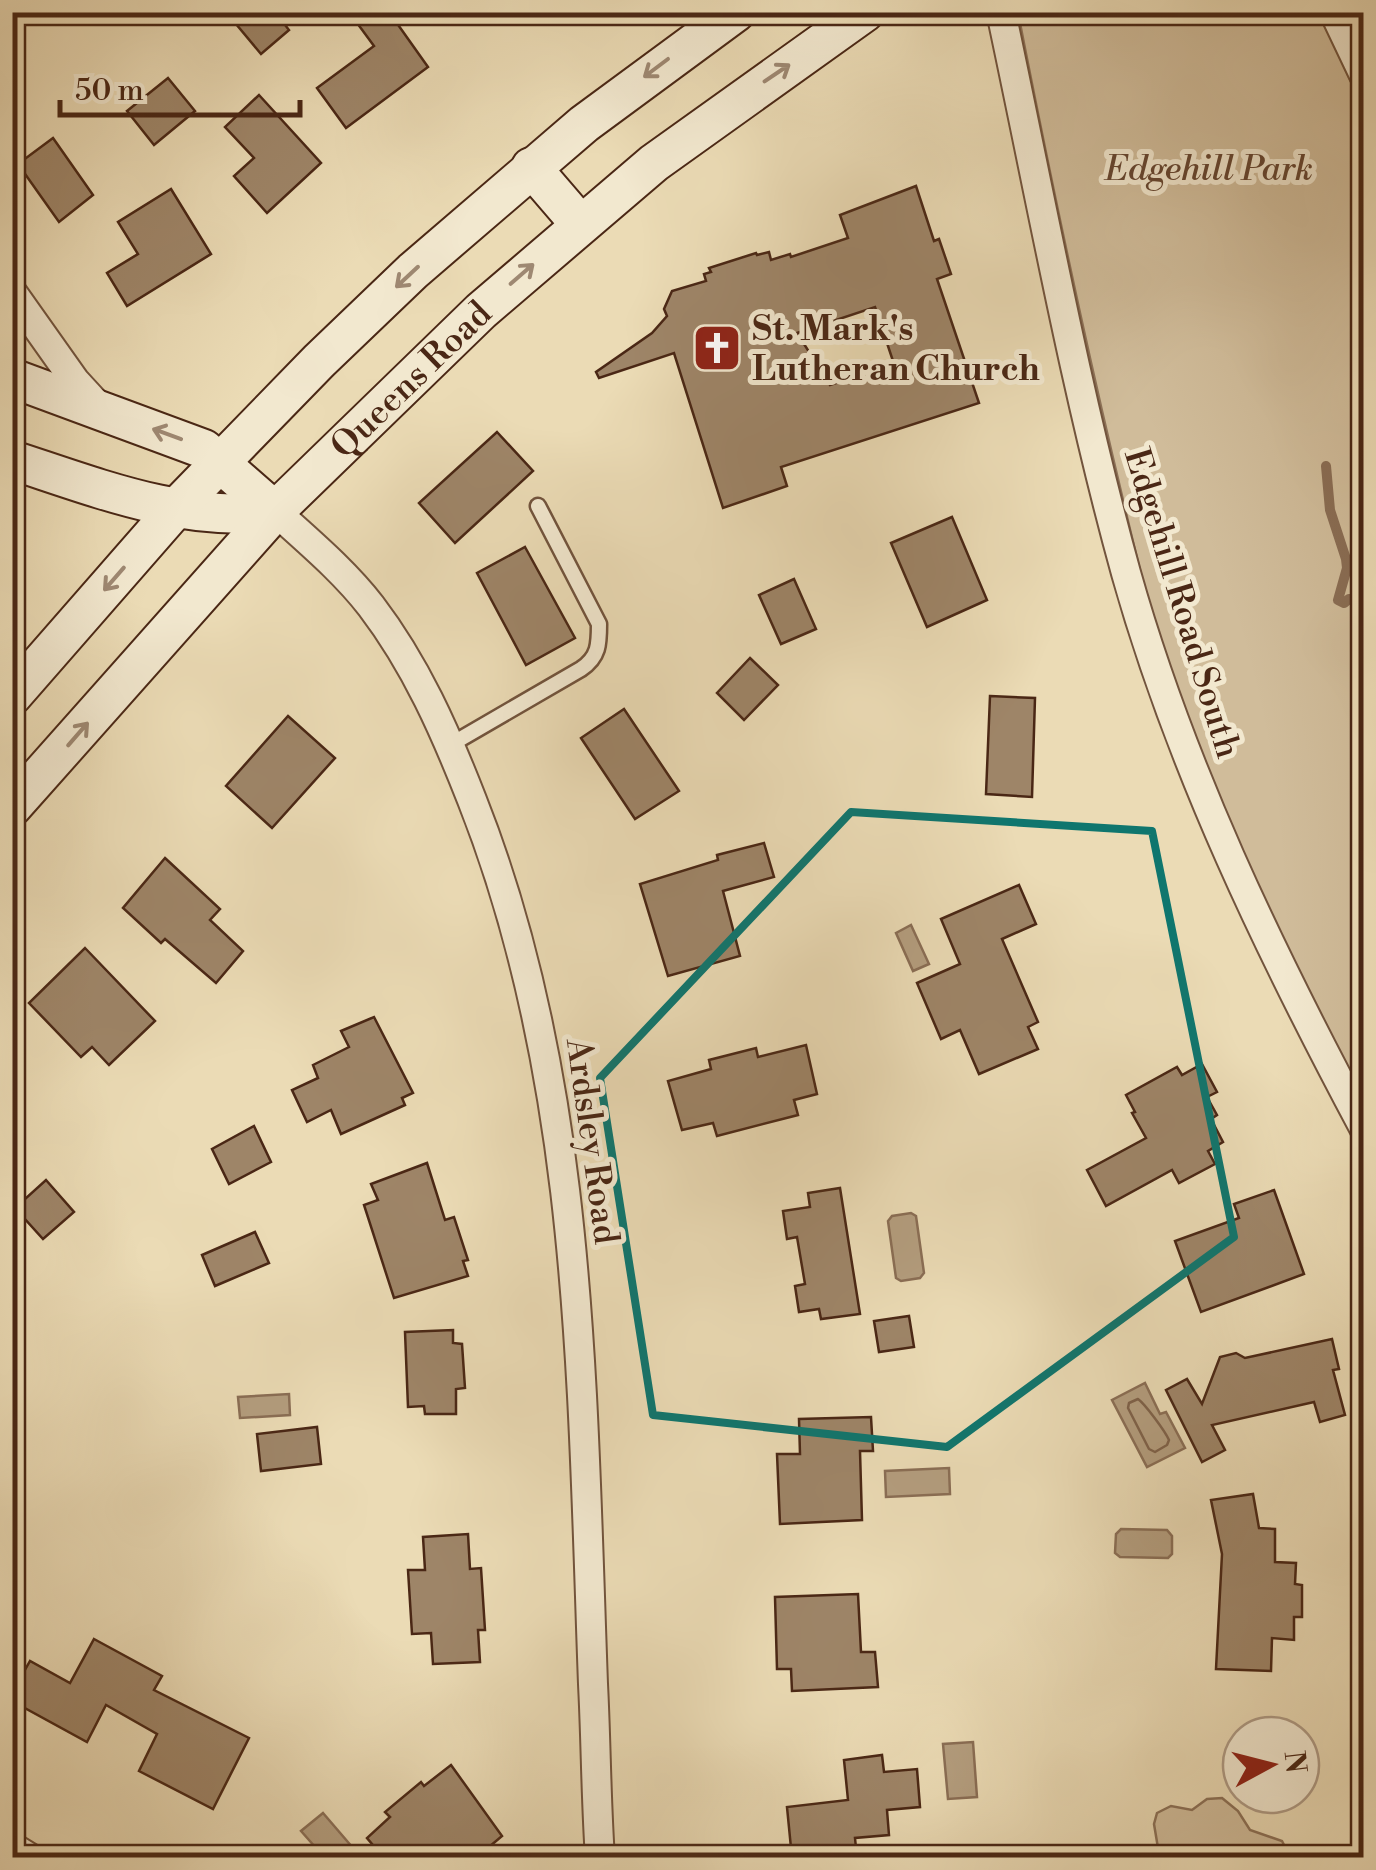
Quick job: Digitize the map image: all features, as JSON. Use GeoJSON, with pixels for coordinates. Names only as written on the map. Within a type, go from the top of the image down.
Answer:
{"type":"FeatureCollection","features":[{"type":"Feature","properties":{"kind":"main road"},"geometry":{"type":"LineString","coordinates":[[12,696],[178,506],[318,361],[399,284],[531,167],[634,85],[736,12]]}},
{"type":"Feature","properties":{"kind":"main road","name":"Queens Road"},"geometry":{"type":"LineString","coordinates":[[12,807],[275,511],[396,390],[580,224],[711,119],[865,12]]}},
{"type":"Feature","properties":{"kind":"main road"},"geometry":{"type":"LineString","coordinates":[[531,167],[580,224]]}},
{"type":"Feature","properties":{"kind":"main road"},"geometry":{"type":"LineString","coordinates":[[12,378],[186,441],[221,462],[275,511]]}},
{"type":"Feature","properties":{"kind":"main road"},"geometry":{"type":"LineString","coordinates":[[12,460],[120,494],[178,506],[244,514],[275,511]]}},
{"type":"Feature","properties":{"kind":"street","name":"Edgehill Road South"},"geometry":{"type":"LineString","coordinates":[[1001,12],[1090,420],[1138,612],[1204,799],[1273,956],[1364,1128]]}},
{"type":"Feature","properties":{"kind":"street"},"geometry":{"type":"LineString","coordinates":[[1334,12],[1364,75]]}},
{"type":"Feature","properties":{"kind":"street"},"geometry":{"type":"LineString","coordinates":[[12,292],[84,393],[109,413]]}},
{"type":"Feature","properties":{"kind":"street","name":"Ardsley Road"},"geometry":{"type":"LineString","coordinates":[[275,511],[368,602],[422,685],[490,847],[514,921],[559,1132],[571,1243],[600,1858]]}},
{"type":"Feature","properties":{"kind":"street"},"geometry":{"type":"LineString","coordinates":[[12,1847],[30,1858]]}},
{"type":"Feature","properties":{"kind":"lane"},"geometry":{"type":"LineString","coordinates":[[450,745],[581,669],[593,661],[599,646],[599,624],[538,506]]}},
{"type":"Feature","properties":{"kind":"highlighted area"},"geometry":{"type":"Polygon","coordinates":[[[851,812],[1152,831],[1234,1237],[947,1447],[653,1415],[600,1078],[851,812]]]}},
{"type":"Feature","properties":{"kind":"green space","name":"Edgehill Park"},"geometry":{"type":"Polygon","coordinates":[[[1018,13],[1319,13],[1363,107],[1363,1099],[1243,857],[1170,676],[1143,583],[1100,402],[1018,13]]]}},
{"type":"Feature","properties":{"kind":"green space"},"geometry":{"type":"Polygon","coordinates":[[[1221,1798],[1221,1815],[1241,1815],[1250,1830],[1282,1841],[1284,1857],[1167,1858],[1159,1854],[1154,1824],[1157,1813],[1171,1806],[1192,1810],[1207,1799],[1221,1798]]]}},
{"type":"Feature","properties":{"kind":"water"},"geometry":{"type":"Polygon","coordinates":[[[911,925],[929,964],[913,971],[896,933],[911,925]]]}},
{"type":"Feature","properties":{"kind":"water"},"geometry":{"type":"Polygon","coordinates":[[[892,1216],[916,1216],[924,1273],[920,1278],[901,1281],[896,1278],[888,1221],[892,1216]]]}},
{"type":"Feature","properties":{"kind":"water"},"geometry":{"type":"Polygon","coordinates":[[[1145,1383],[1160,1414],[1166,1412],[1185,1448],[1147,1467],[1112,1400],[1145,1383]]]}},
{"type":"Feature","properties":{"kind":"water"},"geometry":{"type":"Polygon","coordinates":[[[289,1394],[290,1415],[240,1418],[238,1397],[289,1394]]]}},
{"type":"Feature","properties":{"kind":"water"},"geometry":{"type":"Polygon","coordinates":[[[949,1468],[950,1494],[886,1497],[885,1471],[949,1468]]]}},
{"type":"Feature","properties":{"kind":"water"},"geometry":{"type":"Polygon","coordinates":[[[1121,1529],[1167,1530],[1172,1536],[1172,1554],[1168,1558],[1120,1557],[1115,1553],[1116,1534],[1121,1529]]]}},
{"type":"Feature","properties":{"kind":"water"},"geometry":{"type":"Polygon","coordinates":[[[973,1742],[977,1797],[948,1799],[943,1744],[973,1742]]]}},
{"type":"Feature","properties":{"kind":"water"},"geometry":{"type":"Polygon","coordinates":[[[323,1813],[359,1855],[324,1857],[301,1831],[323,1813]]]}},
{"type":"Feature","properties":{"kind":"building"},"geometry":{"type":"Polygon","coordinates":[[[226,12],[275,12],[289,30],[261,54],[226,12]]]}},
{"type":"Feature","properties":{"kind":"building"},"geometry":{"type":"Polygon","coordinates":[[[349,12],[389,12],[428,67],[346,128],[317,88],[374,46],[349,12]]]}},
{"type":"Feature","properties":{"kind":"building"},"geometry":{"type":"Polygon","coordinates":[[[168,78],[195,111],[154,145],[127,111],[168,78]]]}},
{"type":"Feature","properties":{"kind":"building"},"geometry":{"type":"Polygon","coordinates":[[[259,95],[321,163],[267,213],[234,176],[254,158],[225,127],[259,95]]]}},
{"type":"Feature","properties":{"kind":"building"},"geometry":{"type":"Polygon","coordinates":[[[53,138],[93,195],[59,222],[18,164],[53,138]]]}},
{"type":"Feature","properties":{"kind":"building","name":"St. Mark's Lutheran Church"},"geometry":{"type":"Polygon","coordinates":[[[916,186],[934,241],[939,239],[951,274],[937,279],[979,403],[781,467],[787,486],[723,508],[674,353],[599,378],[596,372],[652,333],[667,316],[664,309],[672,291],[706,281],[704,274],[711,272],[709,268],[756,253],[769,252],[771,260],[790,254],[791,257],[848,238],[840,215],[916,186]],[[875,307],[797,333],[830,385],[894,364],[875,307]]]}},
{"type":"Feature","properties":{"kind":"building"},"geometry":{"type":"Polygon","coordinates":[[[171,189],[211,254],[127,306],[107,273],[138,254],[118,222],[171,189]]]}},
{"type":"Feature","properties":{"kind":"building"},"geometry":{"type":"Polygon","coordinates":[[[497,432],[533,471],[455,543],[419,503],[497,432]]]}},
{"type":"Feature","properties":{"kind":"building"},"geometry":{"type":"Polygon","coordinates":[[[952,517],[987,600],[927,627],[891,543],[952,517]]]}},
{"type":"Feature","properties":{"kind":"building"},"geometry":{"type":"Polygon","coordinates":[[[525,547],[575,638],[526,665],[477,573],[525,547]]]}},
{"type":"Feature","properties":{"kind":"building"},"geometry":{"type":"Polygon","coordinates":[[[794,579],[816,629],[781,644],[759,595],[794,579]]]}},
{"type":"Feature","properties":{"kind":"building"},"geometry":{"type":"Polygon","coordinates":[[[750,658],[778,685],[744,720],[717,693],[750,658]]]}},
{"type":"Feature","properties":{"kind":"building"},"geometry":{"type":"Polygon","coordinates":[[[990,696],[1035,698],[1032,797],[986,794],[990,696]]]}},
{"type":"Feature","properties":{"kind":"building"},"geometry":{"type":"Polygon","coordinates":[[[624,709],[679,791],[635,819],[581,738],[624,709]]]}},
{"type":"Feature","properties":{"kind":"building"},"geometry":{"type":"Polygon","coordinates":[[[288,716],[335,758],[272,828],[226,786],[288,716]]]}},
{"type":"Feature","properties":{"kind":"building"},"geometry":{"type":"Polygon","coordinates":[[[764,843],[774,877],[723,891],[740,956],[668,976],[640,884],[718,860],[717,855],[764,843]]]}},
{"type":"Feature","properties":{"kind":"building"},"geometry":{"type":"Polygon","coordinates":[[[165,858],[220,909],[210,920],[243,951],[216,983],[165,939],[161,943],[123,908],[165,858]]]}},
{"type":"Feature","properties":{"kind":"building"},"geometry":{"type":"Polygon","coordinates":[[[1019,885],[1036,924],[1002,939],[1038,1022],[1028,1027],[1038,1049],[979,1074],[960,1030],[941,1039],[917,983],[960,964],[941,919],[1019,885]]]}},
{"type":"Feature","properties":{"kind":"building"},"geometry":{"type":"Polygon","coordinates":[[[85,948],[155,1021],[109,1065],[92,1047],[81,1057],[29,1003],[85,948]]]}},
{"type":"Feature","properties":{"kind":"building"},"geometry":{"type":"Polygon","coordinates":[[[374,1017],[413,1093],[402,1098],[405,1105],[341,1134],[331,1110],[307,1122],[292,1090],[318,1078],[313,1065],[349,1047],[341,1031],[374,1017]]]}},
{"type":"Feature","properties":{"kind":"building"},"geometry":{"type":"Polygon","coordinates":[[[806,1045],[817,1094],[794,1100],[798,1115],[717,1136],[713,1123],[682,1130],[668,1081],[711,1069],[709,1060],[756,1048],[758,1057],[806,1045]]]}},
{"type":"Feature","properties":{"kind":"building"},"geometry":{"type":"Polygon","coordinates":[[[1202,1064],[1217,1092],[1207,1097],[1217,1115],[1211,1119],[1223,1142],[1208,1151],[1215,1164],[1179,1183],[1172,1170],[1106,1206],[1087,1170],[1146,1138],[1126,1095],[1177,1067],[1182,1075],[1202,1064]]]}},
{"type":"Feature","properties":{"kind":"building"},"geometry":{"type":"Polygon","coordinates":[[[254,1126],[271,1162],[229,1184],[212,1149],[254,1126]]]}},
{"type":"Feature","properties":{"kind":"building"},"geometry":{"type":"Polygon","coordinates":[[[427,1163],[445,1220],[454,1217],[468,1260],[463,1261],[468,1276],[394,1298],[364,1205],[378,1200],[371,1184],[427,1163]]]}},
{"type":"Feature","properties":{"kind":"building"},"geometry":{"type":"Polygon","coordinates":[[[46,1180],[74,1212],[43,1239],[15,1208],[46,1180]]]}},
{"type":"Feature","properties":{"kind":"building"},"geometry":{"type":"Polygon","coordinates":[[[840,1188],[860,1314],[821,1319],[819,1309],[799,1312],[795,1286],[805,1284],[797,1237],[787,1239],[783,1211],[810,1207],[808,1193],[840,1188]]]}},
{"type":"Feature","properties":{"kind":"building"},"geometry":{"type":"Polygon","coordinates":[[[1274,1190],[1304,1274],[1201,1312],[1175,1241],[1239,1218],[1234,1204],[1274,1190]]]}},
{"type":"Feature","properties":{"kind":"building"},"geometry":{"type":"Polygon","coordinates":[[[255,1232],[269,1263],[215,1286],[202,1255],[255,1232]]]}},
{"type":"Feature","properties":{"kind":"building"},"geometry":{"type":"Polygon","coordinates":[[[909,1316],[914,1347],[879,1352],[874,1321],[909,1316]]]}},
{"type":"Feature","properties":{"kind":"building"},"geometry":{"type":"Polygon","coordinates":[[[453,1330],[453,1343],[462,1344],[465,1388],[456,1389],[456,1414],[425,1414],[424,1406],[408,1407],[405,1332],[453,1330]]]}},
{"type":"Feature","properties":{"kind":"building"},"geometry":{"type":"Polygon","coordinates":[[[1332,1339],[1339,1369],[1333,1370],[1345,1415],[1320,1422],[1314,1402],[1212,1425],[1225,1450],[1202,1462],[1166,1390],[1187,1379],[1202,1404],[1220,1357],[1236,1353],[1245,1358],[1332,1339]]]}},
{"type":"Feature","properties":{"kind":"building"},"geometry":{"type":"Polygon","coordinates":[[[871,1417],[873,1451],[860,1451],[862,1520],[780,1524],[777,1454],[800,1454],[799,1419],[871,1417]]]}},
{"type":"Feature","properties":{"kind":"building"},"geometry":{"type":"Polygon","coordinates":[[[317,1427],[321,1464],[261,1471],[257,1434],[317,1427]]]}},
{"type":"Feature","properties":{"kind":"building"},"geometry":{"type":"Polygon","coordinates":[[[1253,1494],[1259,1528],[1275,1529],[1275,1562],[1296,1563],[1295,1584],[1302,1585],[1302,1617],[1294,1617],[1294,1640],[1272,1638],[1271,1671],[1216,1669],[1222,1554],[1211,1500],[1253,1494]]]}},
{"type":"Feature","properties":{"kind":"building"},"geometry":{"type":"Polygon","coordinates":[[[468,1534],[470,1569],[481,1568],[485,1630],[478,1630],[480,1662],[433,1664],[431,1633],[412,1634],[408,1570],[425,1570],[423,1537],[468,1534]]]}},
{"type":"Feature","properties":{"kind":"building"},"geometry":{"type":"Polygon","coordinates":[[[858,1594],[861,1652],[875,1652],[878,1687],[792,1691],[791,1669],[777,1669],[775,1597],[858,1594]]]}},
{"type":"Feature","properties":{"kind":"building"},"geometry":{"type":"Polygon","coordinates":[[[94,1639],[162,1676],[154,1690],[249,1738],[213,1809],[139,1771],[157,1734],[106,1705],[87,1742],[12,1701],[12,1693],[30,1661],[70,1683],[94,1639]]]}},
{"type":"Feature","properties":{"kind":"building"},"geometry":{"type":"Polygon","coordinates":[[[882,1755],[884,1772],[917,1769],[920,1807],[887,1810],[889,1835],[855,1838],[857,1858],[792,1858],[787,1807],[848,1800],[844,1760],[882,1755]]]}},
{"type":"Feature","properties":{"kind":"building"},"geometry":{"type":"Polygon","coordinates":[[[451,1765],[502,1836],[476,1858],[384,1858],[367,1838],[390,1817],[385,1812],[421,1782],[424,1786],[451,1765]]]}},
{"type":"Feature","properties":{"kind":"waterway"},"geometry":{"type":"LineString","coordinates":[[1326,466],[1330,510],[1347,568],[1338,600],[1355,600],[1364,615]]}},
{"type":"Feature","properties":{"kind":"place","name":"St. Mark's Lutheran Church"},"geometry":{"type":"Point","coordinates":[717,348]}}]}
